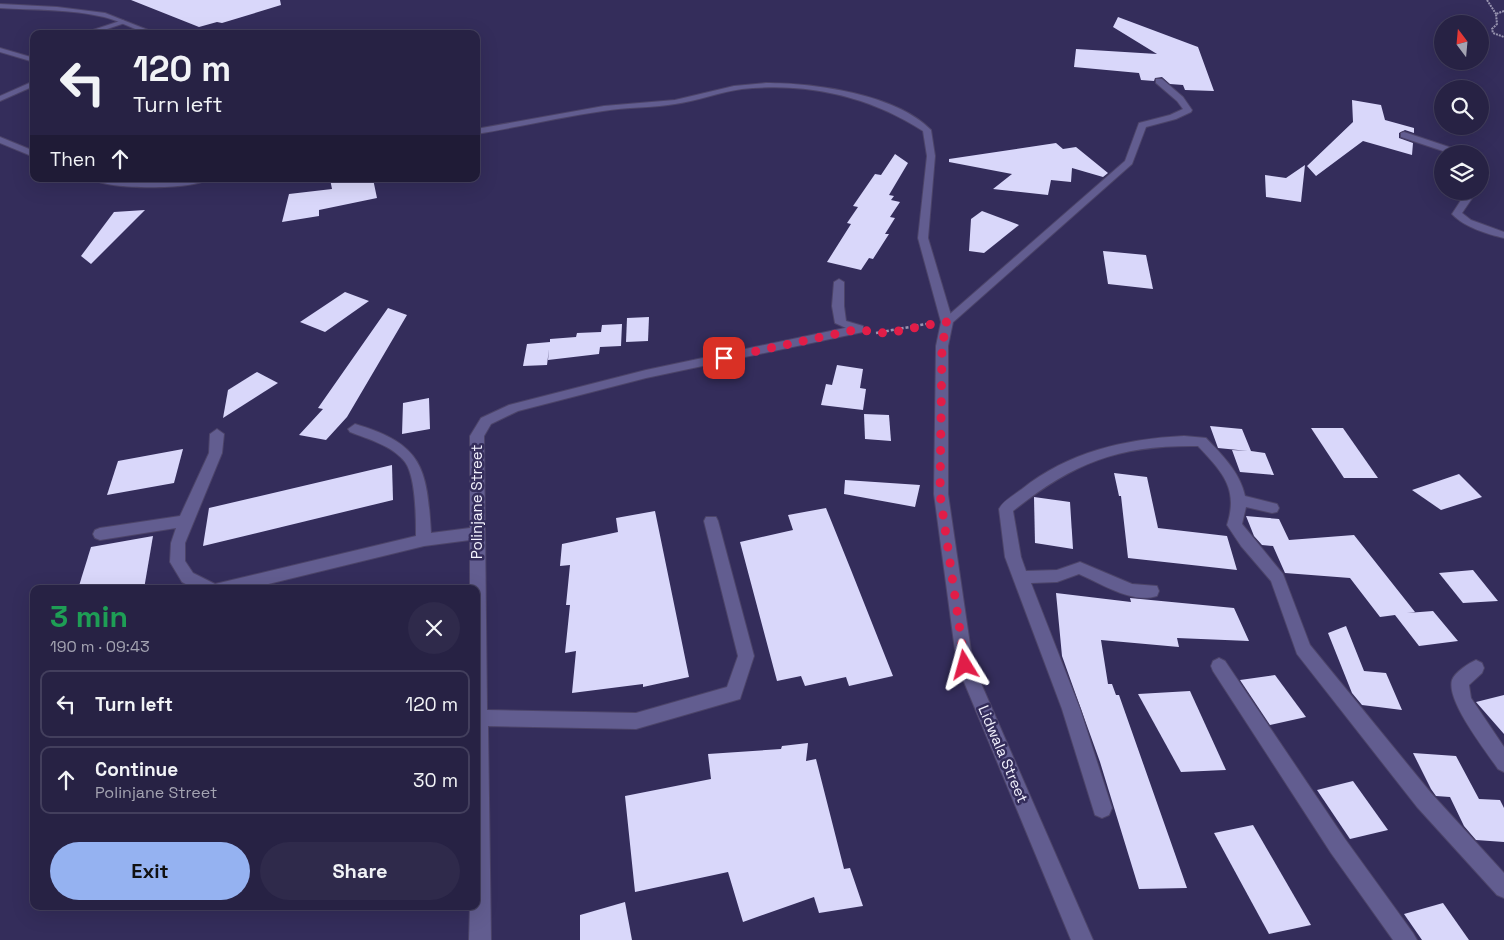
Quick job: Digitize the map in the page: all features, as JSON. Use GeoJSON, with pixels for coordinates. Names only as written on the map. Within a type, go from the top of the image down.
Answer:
{"type":"FeatureCollection","features":[{"type":"Feature","properties":{"kind":"street"},"geometry":{"type":"LineString","coordinates":[[0,6],[91,13],[144,30]]}},
{"type":"Feature","properties":{"kind":"street"},"geometry":{"type":"LineString","coordinates":[[97,30],[123,22]]}},
{"type":"Feature","properties":{"kind":"street"},"geometry":{"type":"LineString","coordinates":[[0,50],[30,59]]}},
{"type":"Feature","properties":{"kind":"street"},"geometry":{"type":"LineString","coordinates":[[480,131],[622,106],[675,102],[741,87],[765,86],[833,91],[866,99],[908,116],[927,130],[931,156],[922,238],[947,322],[1129,162],[1142,125],[1173,117],[1188,110],[1180,99],[1159,81]]}},
{"type":"Feature","properties":{"kind":"street"},"geometry":{"type":"LineString","coordinates":[[0,100],[30,85]]}},
{"type":"Feature","properties":{"kind":"street"},"geometry":{"type":"LineString","coordinates":[[1404,135],[1434,145]]}},
{"type":"Feature","properties":{"kind":"street"},"geometry":{"type":"LineString","coordinates":[[0,140],[30,152]]}},
{"type":"Feature","properties":{"kind":"street"},"geometry":{"type":"LineString","coordinates":[[106,182],[112,184],[186,182]]}},
{"type":"Feature","properties":{"kind":"street"},"geometry":{"type":"LineString","coordinates":[[1466,200],[1457,214],[1468,222],[1504,235]]}},
{"type":"Feature","properties":{"kind":"street","name":"Lidwala Street"},"geometry":{"type":"LineString","coordinates":[[947,322],[942,354],[940,494],[965,665],[1082,940]]}},
{"type":"Feature","properties":{"kind":"street","name":"Polinjane Street"},"geometry":{"type":"LineString","coordinates":[[477,585],[477,436],[486,420],[514,408],[646,374],[859,329]]}},
{"type":"Feature","properties":{"kind":"street"},"geometry":{"type":"LineString","coordinates":[[355,428],[382,440],[411,460],[418,474],[424,540]]}},
{"type":"Feature","properties":{"kind":"street"},"geometry":{"type":"LineString","coordinates":[[199,585],[186,580],[178,567],[176,553],[185,521],[214,461],[218,446],[217,434]]}},
{"type":"Feature","properties":{"kind":"street"},"geometry":{"type":"LineString","coordinates":[[1102,808],[1071,709],[1013,557],[1006,509],[1034,486],[1063,468],[1119,448],[1185,440],[1201,441],[1228,471],[1238,490],[1239,513],[1234,525],[1246,542],[1278,578],[1303,649],[1424,800],[1504,888]]}},
{"type":"Feature","properties":{"kind":"street"},"geometry":{"type":"LineString","coordinates":[[1239,500],[1272,508]]}},
{"type":"Feature","properties":{"kind":"street"},"geometry":{"type":"LineString","coordinates":[[100,534],[185,521]]}},
{"type":"Feature","properties":{"kind":"street"},"geometry":{"type":"LineString","coordinates":[[480,718],[636,721],[734,693],[746,656],[711,521]]}},
{"type":"Feature","properties":{"kind":"street"},"geometry":{"type":"LineString","coordinates":[[237,585],[424,540],[477,534]]}},
{"type":"Feature","properties":{"kind":"street"},"geometry":{"type":"LineString","coordinates":[[1021,577],[1057,576],[1080,568],[1130,590],[1151,592]]}},
{"type":"Feature","properties":{"kind":"street"},"geometry":{"type":"LineString","coordinates":[[1219,666],[1338,846],[1406,940]]}},
{"type":"Feature","properties":{"kind":"street"},"geometry":{"type":"LineString","coordinates":[[1476,668],[1460,682],[1463,700],[1504,763]]}},
{"type":"Feature","properties":{"kind":"street","name":"Polinjane Street"},"geometry":{"type":"LineString","coordinates":[[480,910],[480,940]]}},
{"type":"Feature","properties":{"kind":"lane"},"geometry":{"type":"LineString","coordinates":[[839,282],[838,306],[841,323],[859,329]]}},
{"type":"Feature","properties":{"kind":"path"},"geometry":{"type":"LineString","coordinates":[[1486,0],[1496,14],[1496,24],[1492,29],[1493,33],[1504,37]]}},
{"type":"Feature","properties":{"kind":"path"},"geometry":{"type":"LineString","coordinates":[[1496,14],[1504,11]]}},
{"type":"Feature","properties":{"kind":"path"},"geometry":{"type":"LineString","coordinates":[[859,329],[874,333],[888,333],[922,325],[947,322]]}},
{"type":"Feature","properties":{"kind":"building"},"geometry":{"type":"Polygon","coordinates":[[[131,0],[280,0],[281,5],[222,23],[217,22],[199,27],[131,0]]]}},
{"type":"Feature","properties":{"kind":"building"},"geometry":{"type":"Polygon","coordinates":[[[1118,17],[1198,47],[1214,91],[1185,90],[1183,85],[1170,84],[1162,77],[1155,78],[1154,81],[1141,80],[1139,73],[1074,67],[1076,49],[1157,54],[1113,27],[1118,17]]]}},
{"type":"Feature","properties":{"kind":"building"},"geometry":{"type":"Polygon","coordinates":[[[1352,100],[1381,105],[1385,120],[1414,128],[1414,133],[1405,130],[1399,133],[1399,138],[1413,143],[1412,155],[1363,141],[1316,176],[1307,166],[1353,122],[1352,100]]]}},
{"type":"Feature","properties":{"kind":"building"},"geometry":{"type":"Polygon","coordinates":[[[1056,143],[1063,149],[1076,147],[1108,173],[1103,177],[1072,168],[1071,182],[1051,180],[1048,195],[993,189],[1012,174],[949,162],[949,159],[1056,143]]]}},
{"type":"Feature","properties":{"kind":"building"},"geometry":{"type":"Polygon","coordinates":[[[895,154],[908,163],[889,195],[894,196],[891,200],[900,202],[890,217],[895,218],[885,234],[889,234],[873,259],[869,258],[861,270],[827,262],[851,224],[847,223],[858,207],[853,206],[875,174],[881,175],[895,154]]]}},
{"type":"Feature","properties":{"kind":"building"},"geometry":{"type":"Polygon","coordinates":[[[1305,165],[1301,202],[1266,197],[1265,175],[1286,178],[1305,165]]]}},
{"type":"Feature","properties":{"kind":"building"},"geometry":{"type":"Polygon","coordinates":[[[331,182],[374,182],[377,198],[319,210],[319,216],[282,222],[289,194],[332,189],[331,182]]]}},
{"type":"Feature","properties":{"kind":"building"},"geometry":{"type":"Polygon","coordinates":[[[145,210],[91,264],[81,256],[114,212],[145,210]]]}},
{"type":"Feature","properties":{"kind":"building"},"geometry":{"type":"Polygon","coordinates":[[[982,211],[1019,225],[984,253],[969,251],[971,219],[982,211]]]}},
{"type":"Feature","properties":{"kind":"building"},"geometry":{"type":"Polygon","coordinates":[[[1103,251],[1146,255],[1153,289],[1108,284],[1103,251]]]}},
{"type":"Feature","properties":{"kind":"building"},"geometry":{"type":"Polygon","coordinates":[[[345,292],[369,301],[325,332],[300,322],[345,292]]]}},
{"type":"Feature","properties":{"kind":"building"},"geometry":{"type":"Polygon","coordinates":[[[388,308],[407,315],[347,417],[326,440],[299,435],[323,409],[318,408],[388,308]]]}},
{"type":"Feature","properties":{"kind":"building"},"geometry":{"type":"Polygon","coordinates":[[[649,317],[648,341],[626,342],[627,318],[649,317]]]}},
{"type":"Feature","properties":{"kind":"building"},"geometry":{"type":"Polygon","coordinates":[[[622,324],[621,346],[600,347],[599,354],[548,360],[549,349],[547,365],[523,366],[527,344],[550,342],[550,339],[576,337],[577,333],[601,332],[602,325],[622,324]]]}},
{"type":"Feature","properties":{"kind":"building"},"geometry":{"type":"Polygon","coordinates":[[[837,365],[863,369],[860,388],[866,389],[863,410],[821,405],[826,384],[832,385],[837,365]]]}},
{"type":"Feature","properties":{"kind":"building"},"geometry":{"type":"Polygon","coordinates":[[[257,372],[278,383],[223,418],[228,390],[257,372]]]}},
{"type":"Feature","properties":{"kind":"building"},"geometry":{"type":"Polygon","coordinates":[[[429,398],[430,429],[402,434],[403,403],[429,398]]]}},
{"type":"Feature","properties":{"kind":"building"},"geometry":{"type":"Polygon","coordinates":[[[864,414],[889,415],[891,441],[865,439],[864,414]]]}},
{"type":"Feature","properties":{"kind":"building"},"geometry":{"type":"Polygon","coordinates":[[[1210,426],[1242,429],[1251,451],[1265,453],[1274,475],[1240,472],[1232,450],[1248,451],[1218,448],[1210,426]]]}},
{"type":"Feature","properties":{"kind":"building"},"geometry":{"type":"Polygon","coordinates":[[[1311,428],[1343,428],[1378,478],[1344,478],[1311,428]]]}},
{"type":"Feature","properties":{"kind":"building"},"geometry":{"type":"Polygon","coordinates":[[[183,449],[174,483],[107,495],[118,461],[183,449]]]}},
{"type":"Feature","properties":{"kind":"building"},"geometry":{"type":"Polygon","coordinates":[[[392,465],[393,500],[203,546],[209,508],[392,465]]]}},
{"type":"Feature","properties":{"kind":"building"},"geometry":{"type":"Polygon","coordinates":[[[1114,473],[1147,477],[1158,528],[1227,536],[1237,570],[1128,558],[1121,496],[1119,496],[1114,473]]]}},
{"type":"Feature","properties":{"kind":"building"},"geometry":{"type":"Polygon","coordinates":[[[1459,474],[1482,497],[1441,510],[1412,490],[1459,474]]]}},
{"type":"Feature","properties":{"kind":"building"},"geometry":{"type":"Polygon","coordinates":[[[845,480],[920,485],[915,507],[844,494],[845,480]]]}},
{"type":"Feature","properties":{"kind":"building"},"geometry":{"type":"Polygon","coordinates":[[[1034,497],[1070,502],[1073,549],[1035,543],[1034,497]]]}},
{"type":"Feature","properties":{"kind":"building"},"geometry":{"type":"Polygon","coordinates":[[[826,508],[893,676],[849,686],[846,677],[805,686],[801,676],[777,681],[740,542],[793,530],[788,515],[826,508]]]}},
{"type":"Feature","properties":{"kind":"building"},"geometry":{"type":"Polygon","coordinates":[[[655,511],[689,677],[643,687],[643,684],[572,693],[576,651],[565,653],[570,605],[566,605],[570,565],[560,566],[562,544],[618,532],[616,518],[655,511]]]}},
{"type":"Feature","properties":{"kind":"building"},"geometry":{"type":"Polygon","coordinates":[[[1246,516],[1279,519],[1289,540],[1354,535],[1415,612],[1407,613],[1433,611],[1458,641],[1419,646],[1395,615],[1380,617],[1350,578],[1285,573],[1273,546],[1262,545],[1254,536],[1246,516]]]}},
{"type":"Feature","properties":{"kind":"building"},"geometry":{"type":"Polygon","coordinates":[[[153,536],[145,585],[79,585],[91,547],[153,536]]]}},
{"type":"Feature","properties":{"kind":"building"},"geometry":{"type":"Polygon","coordinates":[[[1473,570],[1498,601],[1463,603],[1439,573],[1473,570]]]}},
{"type":"Feature","properties":{"kind":"building"},"geometry":{"type":"Polygon","coordinates":[[[1056,593],[1131,602],[1130,598],[1234,608],[1249,641],[1177,638],[1179,647],[1101,640],[1108,684],[1112,684],[1116,695],[1119,695],[1187,888],[1139,889],[1100,762],[1062,656],[1056,593]]]}},
{"type":"Feature","properties":{"kind":"building"},"geometry":{"type":"Polygon","coordinates":[[[1346,626],[1364,671],[1386,673],[1402,710],[1362,705],[1352,693],[1328,633],[1346,626]]]}},
{"type":"Feature","properties":{"kind":"building"},"geometry":{"type":"Polygon","coordinates":[[[1275,675],[1306,717],[1270,725],[1240,680],[1275,675]]]}},
{"type":"Feature","properties":{"kind":"building"},"geometry":{"type":"Polygon","coordinates":[[[1190,691],[1226,770],[1181,772],[1138,694],[1190,691]]]}},
{"type":"Feature","properties":{"kind":"building"},"geometry":{"type":"Polygon","coordinates":[[[1504,695],[1504,734],[1476,702],[1504,695]]]}},
{"type":"Feature","properties":{"kind":"building"},"geometry":{"type":"Polygon","coordinates":[[[808,743],[806,761],[816,759],[844,869],[850,868],[863,906],[819,913],[814,897],[743,922],[728,872],[635,892],[625,796],[711,779],[708,754],[781,749],[782,746],[808,743]]]}},
{"type":"Feature","properties":{"kind":"building"},"geometry":{"type":"Polygon","coordinates":[[[1413,753],[1456,756],[1479,799],[1500,800],[1504,808],[1504,842],[1476,840],[1464,826],[1450,797],[1436,796],[1413,753]]]}},
{"type":"Feature","properties":{"kind":"building"},"geometry":{"type":"Polygon","coordinates":[[[1353,781],[1388,830],[1350,839],[1317,790],[1353,781]]]}},
{"type":"Feature","properties":{"kind":"building"},"geometry":{"type":"Polygon","coordinates":[[[1253,825],[1311,925],[1269,934],[1214,833],[1253,825]]]}},
{"type":"Feature","properties":{"kind":"building"},"geometry":{"type":"Polygon","coordinates":[[[625,902],[632,940],[580,940],[580,915],[625,902]]]}},
{"type":"Feature","properties":{"kind":"building"},"geometry":{"type":"Polygon","coordinates":[[[1443,903],[1469,940],[1422,940],[1404,914],[1443,903]]]}},
{"type":"Feature","properties":{"kind":"route"},"geometry":{"type":"LineString","coordinates":[[724,358],[859,329],[874,333],[888,333],[922,325],[947,322],[942,346],[940,494],[965,665]]}}]}
